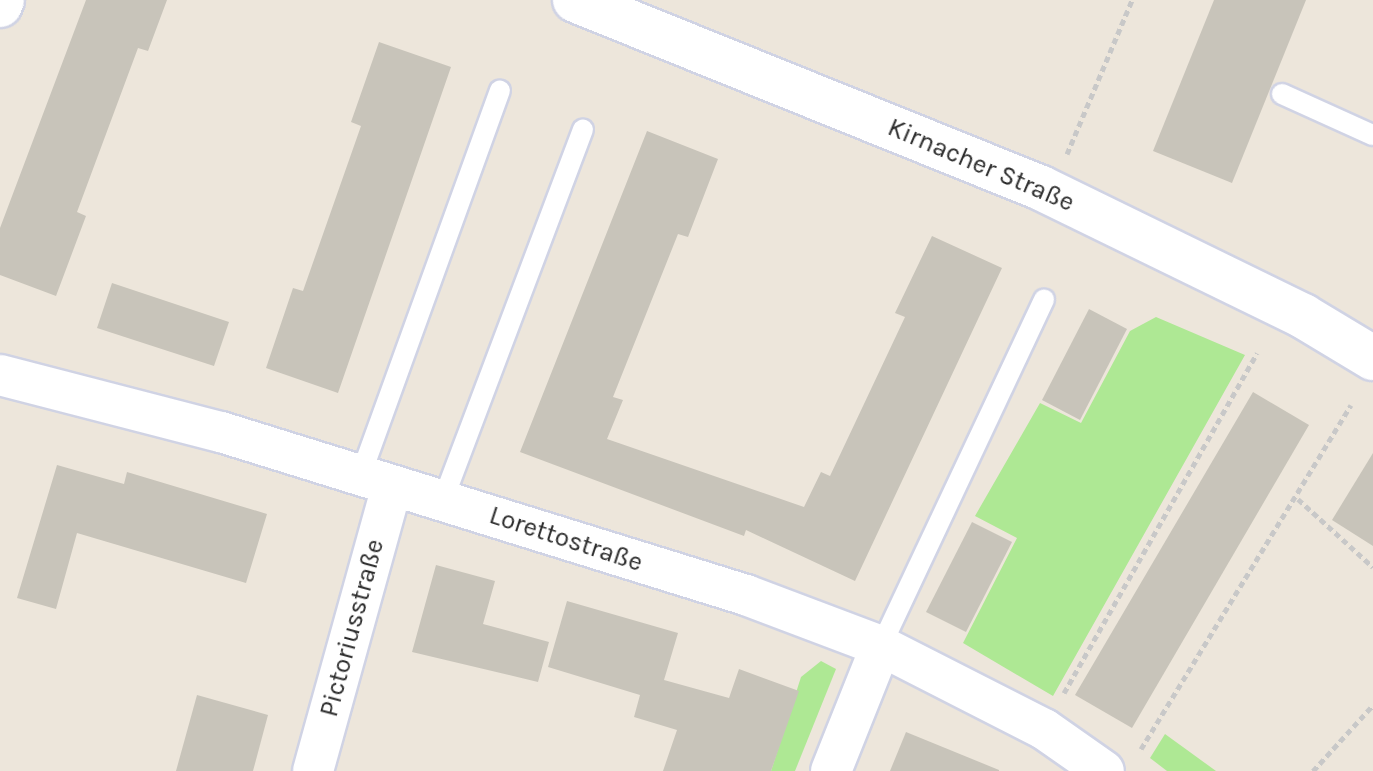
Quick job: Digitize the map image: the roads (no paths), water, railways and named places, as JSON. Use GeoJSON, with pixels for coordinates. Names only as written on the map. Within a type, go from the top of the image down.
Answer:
{"type":"FeatureCollection","features":[{"type":"Feature","properties":{"kind":"main road","name":"Kirnacher Straße"},"geometry":{"type":"LineString","coordinates":[[575,0],[1041,188],[1373,358]]}},
{"type":"Feature","properties":{"kind":"street","name":"Lorettostraße"},"geometry":{"type":"LineString","coordinates":[[0,375],[443,500],[746,595],[881,646],[1119,766]]}},
{"type":"Feature","properties":{"kind":"street","name":"Pictoriusstraße"},"geometry":{"type":"LineString","coordinates":[[313,771],[376,482]]}},
{"type":"Feature","properties":{"kind":"street"},"geometry":{"type":"LineString","coordinates":[[831,771],[881,646]]}},
{"type":"Feature","properties":{"kind":"lane"},"geometry":{"type":"LineString","coordinates":[[376,482],[500,91]]}},
{"type":"Feature","properties":{"kind":"lane"},"geometry":{"type":"LineString","coordinates":[[1282,94],[1373,135]]}},
{"type":"Feature","properties":{"kind":"lane"},"geometry":{"type":"LineString","coordinates":[[443,500],[583,130]]}},
{"type":"Feature","properties":{"kind":"lane"},"geometry":{"type":"LineString","coordinates":[[881,646],[1044,299]]}}]}
